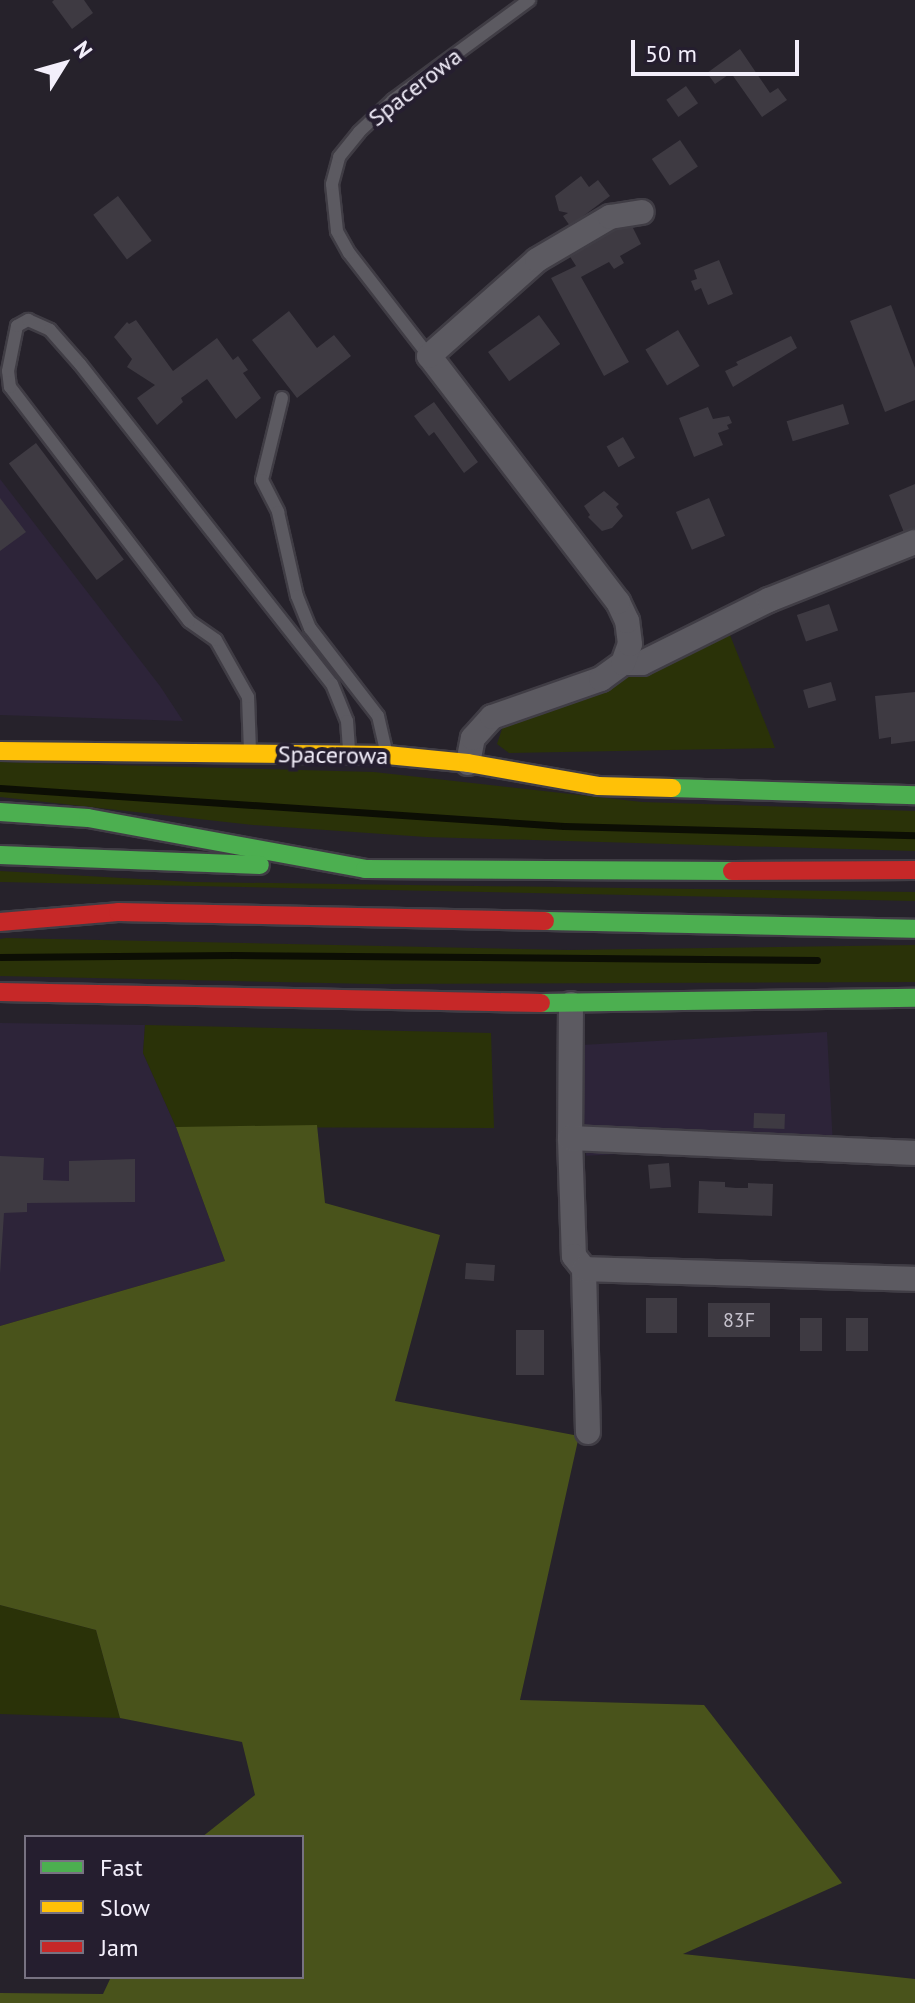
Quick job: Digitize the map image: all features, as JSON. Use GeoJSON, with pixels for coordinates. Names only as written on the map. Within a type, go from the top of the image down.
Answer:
{"type":"FeatureCollection","features":[{"type":"Feature","properties":{"kind":"main road","name":"Spacerowa"},"geometry":{"type":"LineString","coordinates":[[0,751],[387,755],[468,763],[567,782],[620,787],[915,795]]}},
{"type":"Feature","properties":{"kind":"main road"},"geometry":{"type":"LineString","coordinates":[[0,812],[88,818],[365,869]]}},
{"type":"Feature","properties":{"kind":"main road"},"geometry":{"type":"LineString","coordinates":[[0,855],[365,869],[636,872],[915,870]]}},
{"type":"Feature","properties":{"kind":"main road"},"geometry":{"type":"LineString","coordinates":[[21,901],[118,912],[915,929]]}},
{"type":"Feature","properties":{"kind":"main road"},"geometry":{"type":"LineString","coordinates":[[0,922],[118,912]]}},
{"type":"Feature","properties":{"kind":"main road"},"geometry":{"type":"LineString","coordinates":[[0,992],[571,1004],[915,998]]}},
{"type":"Feature","properties":{"kind":"street"},"geometry":{"type":"LineString","coordinates":[[429,356],[537,260],[610,217],[642,212]]}},
{"type":"Feature","properties":{"kind":"street","name":"Spacerowa"},"geometry":{"type":"LineString","coordinates":[[429,356],[618,602],[627,621],[630,644],[623,663]]}},
{"type":"Feature","properties":{"kind":"street"},"geometry":{"type":"LineString","coordinates":[[468,763],[473,738],[492,717],[590,685],[623,663],[642,663],[769,600],[915,542]]}},
{"type":"Feature","properties":{"kind":"street"},"geometry":{"type":"LineString","coordinates":[[571,1004],[570,1138],[574,1256],[584,1269],[588,1432]]}},
{"type":"Feature","properties":{"kind":"street"},"geometry":{"type":"LineString","coordinates":[[570,1138],[915,1153]]}},
{"type":"Feature","properties":{"kind":"street"},"geometry":{"type":"LineString","coordinates":[[584,1269],[915,1279]]}},
{"type":"Feature","properties":{"kind":"lane","name":"Spacerowa"},"geometry":{"type":"LineString","coordinates":[[429,356],[349,253],[337,231],[332,184],[339,157],[393,100],[529,0]]}},
{"type":"Feature","properties":{"kind":"lane"},"geometry":{"type":"LineString","coordinates":[[250,754],[248,697],[216,640],[189,621],[10,387],[8,371],[17,326],[28,320],[50,330],[80,364],[332,684],[347,721],[349,755]]}},
{"type":"Feature","properties":{"kind":"lane"},"geometry":{"type":"LineString","coordinates":[[282,398],[262,480],[278,512],[297,596],[310,628],[378,716],[387,755]]}},
{"type":"Feature","properties":{"kind":"shaded area"},"geometry":{"type":"Polygon","coordinates":[[[0,479],[160,686],[183,721],[0,715],[0,479]]]}},
{"type":"Feature","properties":{"kind":"shaded area"},"geometry":{"type":"Polygon","coordinates":[[[0,1023],[145,1025],[143,1053],[176,1127],[225,1261],[0,1326],[0,1023]]]}},
{"type":"Feature","properties":{"kind":"shaded area"},"geometry":{"type":"Polygon","coordinates":[[[827,1032],[833,1143],[586,1156],[580,1045],[827,1032]]]}},
{"type":"Feature","properties":{"kind":"green space"},"geometry":{"type":"Polygon","coordinates":[[[730,635],[775,748],[509,753],[497,744],[503,726],[730,635]]]}},
{"type":"Feature","properties":{"kind":"green space"},"geometry":{"type":"Polygon","coordinates":[[[0,762],[374,772],[642,802],[915,811],[915,851],[426,837],[253,825],[0,797],[0,762]]]}},
{"type":"Feature","properties":{"kind":"green space"},"geometry":{"type":"Polygon","coordinates":[[[0,871],[192,882],[915,892],[915,901],[0,882],[0,871]]]}},
{"type":"Feature","properties":{"kind":"green space"},"geometry":{"type":"Polygon","coordinates":[[[0,939],[568,950],[915,945],[915,982],[373,984],[0,976],[0,939]]]}},
{"type":"Feature","properties":{"kind":"green space"},"geometry":{"type":"Polygon","coordinates":[[[145,1025],[491,1033],[494,1128],[176,1127],[143,1053],[145,1025]]]}},
{"type":"Feature","properties":{"kind":"green space"},"geometry":{"type":"Polygon","coordinates":[[[317,1125],[325,1203],[440,1235],[395,1401],[579,1436],[520,1700],[704,1705],[842,1883],[683,1954],[915,1979],[915,2003],[0,2003],[0,1993],[103,1994],[110,1979],[304,1979],[304,1835],[205,1835],[255,1795],[242,1742],[120,1718],[96,1630],[0,1605],[0,1326],[225,1261],[176,1127],[317,1125]]]}},
{"type":"Feature","properties":{"kind":"green space"},"geometry":{"type":"Polygon","coordinates":[[[0,1605],[96,1630],[120,1718],[0,1714],[0,1605]]]}},
{"type":"Feature","properties":{"kind":"building"},"geometry":{"type":"Polygon","coordinates":[[[84,0],[93,13],[72,29],[52,2],[84,0]]]}},
{"type":"Feature","properties":{"kind":"building"},"geometry":{"type":"Polygon","coordinates":[[[740,49],[770,93],[778,88],[787,100],[762,117],[731,73],[715,84],[707,73],[740,49]]]}},
{"type":"Feature","properties":{"kind":"building"},"geometry":{"type":"Polygon","coordinates":[[[686,86],[698,103],[678,117],[666,100],[686,86]]]}},
{"type":"Feature","properties":{"kind":"building"},"geometry":{"type":"Polygon","coordinates":[[[680,140],[698,167],[670,186],[652,159],[680,140]]]}},
{"type":"Feature","properties":{"kind":"building"},"geometry":{"type":"Polygon","coordinates":[[[581,176],[589,187],[598,180],[610,196],[570,226],[563,216],[568,213],[559,211],[555,196],[581,176]]]}},
{"type":"Feature","properties":{"kind":"building"},"geometry":{"type":"Polygon","coordinates":[[[118,196],[152,241],[127,259],[93,215],[118,196]]]}},
{"type":"Feature","properties":{"kind":"building"},"geometry":{"type":"Polygon","coordinates":[[[630,222],[641,244],[620,256],[624,263],[614,269],[609,262],[581,277],[629,362],[604,376],[551,278],[576,266],[569,255],[630,222]]]}},
{"type":"Feature","properties":{"kind":"building"},"geometry":{"type":"Polygon","coordinates":[[[719,260],[733,294],[708,305],[701,288],[695,291],[691,281],[697,279],[694,270],[719,260]]]}},
{"type":"Feature","properties":{"kind":"building"},"geometry":{"type":"Polygon","coordinates":[[[891,305],[915,368],[915,400],[885,412],[850,321],[891,305]]]}},
{"type":"Feature","properties":{"kind":"building"},"geometry":{"type":"Polygon","coordinates":[[[289,311],[317,348],[334,335],[351,356],[297,398],[252,340],[289,311]]]}},
{"type":"Feature","properties":{"kind":"building"},"geometry":{"type":"Polygon","coordinates":[[[539,315],[560,344],[509,381],[488,352],[539,315]]]}},
{"type":"Feature","properties":{"kind":"building"},"geometry":{"type":"Polygon","coordinates":[[[136,320],[173,371],[217,338],[233,360],[238,356],[248,370],[243,373],[261,398],[236,419],[207,379],[181,398],[183,402],[157,425],[137,398],[155,385],[127,367],[132,359],[114,337],[127,322],[136,320]]]}},
{"type":"Feature","properties":{"kind":"building"},"geometry":{"type":"Polygon","coordinates":[[[678,330],[700,366],[667,386],[645,350],[678,330]]]}},
{"type":"Feature","properties":{"kind":"building"},"geometry":{"type":"Polygon","coordinates":[[[791,336],[797,348],[733,387],[725,371],[738,365],[736,362],[791,336]]]}},
{"type":"Feature","properties":{"kind":"building"},"geometry":{"type":"Polygon","coordinates":[[[434,402],[478,462],[464,473],[434,432],[429,436],[414,416],[434,402]]]}},
{"type":"Feature","properties":{"kind":"building"},"geometry":{"type":"Polygon","coordinates":[[[843,404],[849,424],[793,441],[787,421],[843,404]]]}},
{"type":"Feature","properties":{"kind":"building"},"geometry":{"type":"Polygon","coordinates":[[[708,407],[713,419],[729,416],[732,423],[727,425],[729,429],[718,433],[723,445],[694,457],[679,418],[708,407]]]}},
{"type":"Feature","properties":{"kind":"building"},"geometry":{"type":"Polygon","coordinates":[[[623,437],[635,458],[619,467],[607,446],[623,437]]]}},
{"type":"Feature","properties":{"kind":"building"},"geometry":{"type":"Polygon","coordinates":[[[36,443],[124,560],[97,580],[9,463],[36,443]]]}},
{"type":"Feature","properties":{"kind":"building"},"geometry":{"type":"Polygon","coordinates":[[[915,484],[915,537],[907,540],[889,495],[915,484]]]}},
{"type":"Feature","properties":{"kind":"building"},"geometry":{"type":"Polygon","coordinates":[[[604,491],[619,504],[616,507],[623,516],[612,528],[602,531],[588,517],[590,515],[584,506],[604,491]]]}},
{"type":"Feature","properties":{"kind":"building"},"geometry":{"type":"Polygon","coordinates":[[[0,498],[26,532],[0,551],[0,498]]]}},
{"type":"Feature","properties":{"kind":"building"},"geometry":{"type":"Polygon","coordinates":[[[709,498],[725,536],[692,550],[676,512],[709,498]]]}},
{"type":"Feature","properties":{"kind":"building"},"geometry":{"type":"Polygon","coordinates":[[[829,604],[838,630],[806,642],[797,615],[829,604]]]}},
{"type":"Feature","properties":{"kind":"building"},"geometry":{"type":"Polygon","coordinates":[[[831,682],[836,700],[808,708],[803,690],[831,682]]]}},
{"type":"Feature","properties":{"kind":"building"},"geometry":{"type":"Polygon","coordinates":[[[915,692],[915,741],[891,744],[891,737],[879,739],[875,696],[915,692]]]}},
{"type":"Feature","properties":{"kind":"building"},"geometry":{"type":"Polygon","coordinates":[[[754,1113],[785,1114],[784,1129],[753,1128],[754,1113]]]}},
{"type":"Feature","properties":{"kind":"building"},"geometry":{"type":"Polygon","coordinates":[[[0,1156],[44,1158],[43,1180],[69,1181],[69,1161],[135,1159],[135,1202],[27,1203],[27,1212],[4,1213],[0,1274],[0,1156]]]}},
{"type":"Feature","properties":{"kind":"building"},"geometry":{"type":"Polygon","coordinates":[[[669,1163],[671,1187],[650,1189],[648,1165],[669,1163]]]}},
{"type":"Feature","properties":{"kind":"building"},"geometry":{"type":"Polygon","coordinates":[[[699,1181],[725,1182],[725,1187],[736,1188],[748,1188],[748,1183],[773,1184],[772,1216],[698,1213],[699,1181]]]}},
{"type":"Feature","properties":{"kind":"building"},"geometry":{"type":"Polygon","coordinates":[[[466,1263],[495,1265],[494,1281],[465,1279],[466,1263]]]}},
{"type":"Feature","properties":{"kind":"building"},"geometry":{"type":"Polygon","coordinates":[[[646,1298],[677,1298],[677,1333],[646,1333],[646,1298]]]}},
{"type":"Feature","properties":{"kind":"building"},"geometry":{"type":"Polygon","coordinates":[[[708,1303],[770,1303],[770,1337],[708,1337],[708,1303]]]}},
{"type":"Feature","properties":{"kind":"building"},"geometry":{"type":"Polygon","coordinates":[[[800,1318],[822,1318],[822,1351],[800,1351],[800,1318]]]}},
{"type":"Feature","properties":{"kind":"building"},"geometry":{"type":"Polygon","coordinates":[[[846,1318],[868,1318],[868,1351],[846,1351],[846,1318]]]}},
{"type":"Feature","properties":{"kind":"building"},"geometry":{"type":"Polygon","coordinates":[[[516,1330],[544,1330],[544,1375],[516,1375],[516,1330]]]}},
{"type":"Feature","properties":{"kind":"waterway"},"geometry":{"type":"LineString","coordinates":[[0,788],[564,826],[915,835]]}},
{"type":"Feature","properties":{"kind":"waterway"},"geometry":{"type":"LineString","coordinates":[[0,957],[234,955],[817,960]]}},
{"type":"Feature","properties":{"kind":"traffic: fast"},"geometry":{"type":"LineString","coordinates":[[672,788],[915,795]]}},
{"type":"Feature","properties":{"kind":"traffic: fast"},"geometry":{"type":"LineString","coordinates":[[0,812],[88,818],[365,869],[732,871]]}},
{"type":"Feature","properties":{"kind":"traffic: fast"},"geometry":{"type":"LineString","coordinates":[[0,855],[260,865]]}},
{"type":"Feature","properties":{"kind":"traffic: fast"},"geometry":{"type":"LineString","coordinates":[[545,921],[915,929]]}},
{"type":"Feature","properties":{"kind":"traffic: fast"},"geometry":{"type":"LineString","coordinates":[[541,1003],[915,998]]}},
{"type":"Feature","properties":{"kind":"traffic: slow"},"geometry":{"type":"LineString","coordinates":[[0,751],[387,755],[468,763],[598,786],[672,788]]}},
{"type":"Feature","properties":{"kind":"traffic: jam"},"geometry":{"type":"LineString","coordinates":[[732,871],[915,870]]}},
{"type":"Feature","properties":{"kind":"traffic: jam"},"geometry":{"type":"LineString","coordinates":[[0,922],[118,912],[545,921]]}},
{"type":"Feature","properties":{"kind":"traffic: jam"},"geometry":{"type":"LineString","coordinates":[[0,992],[541,1003]]}}]}
